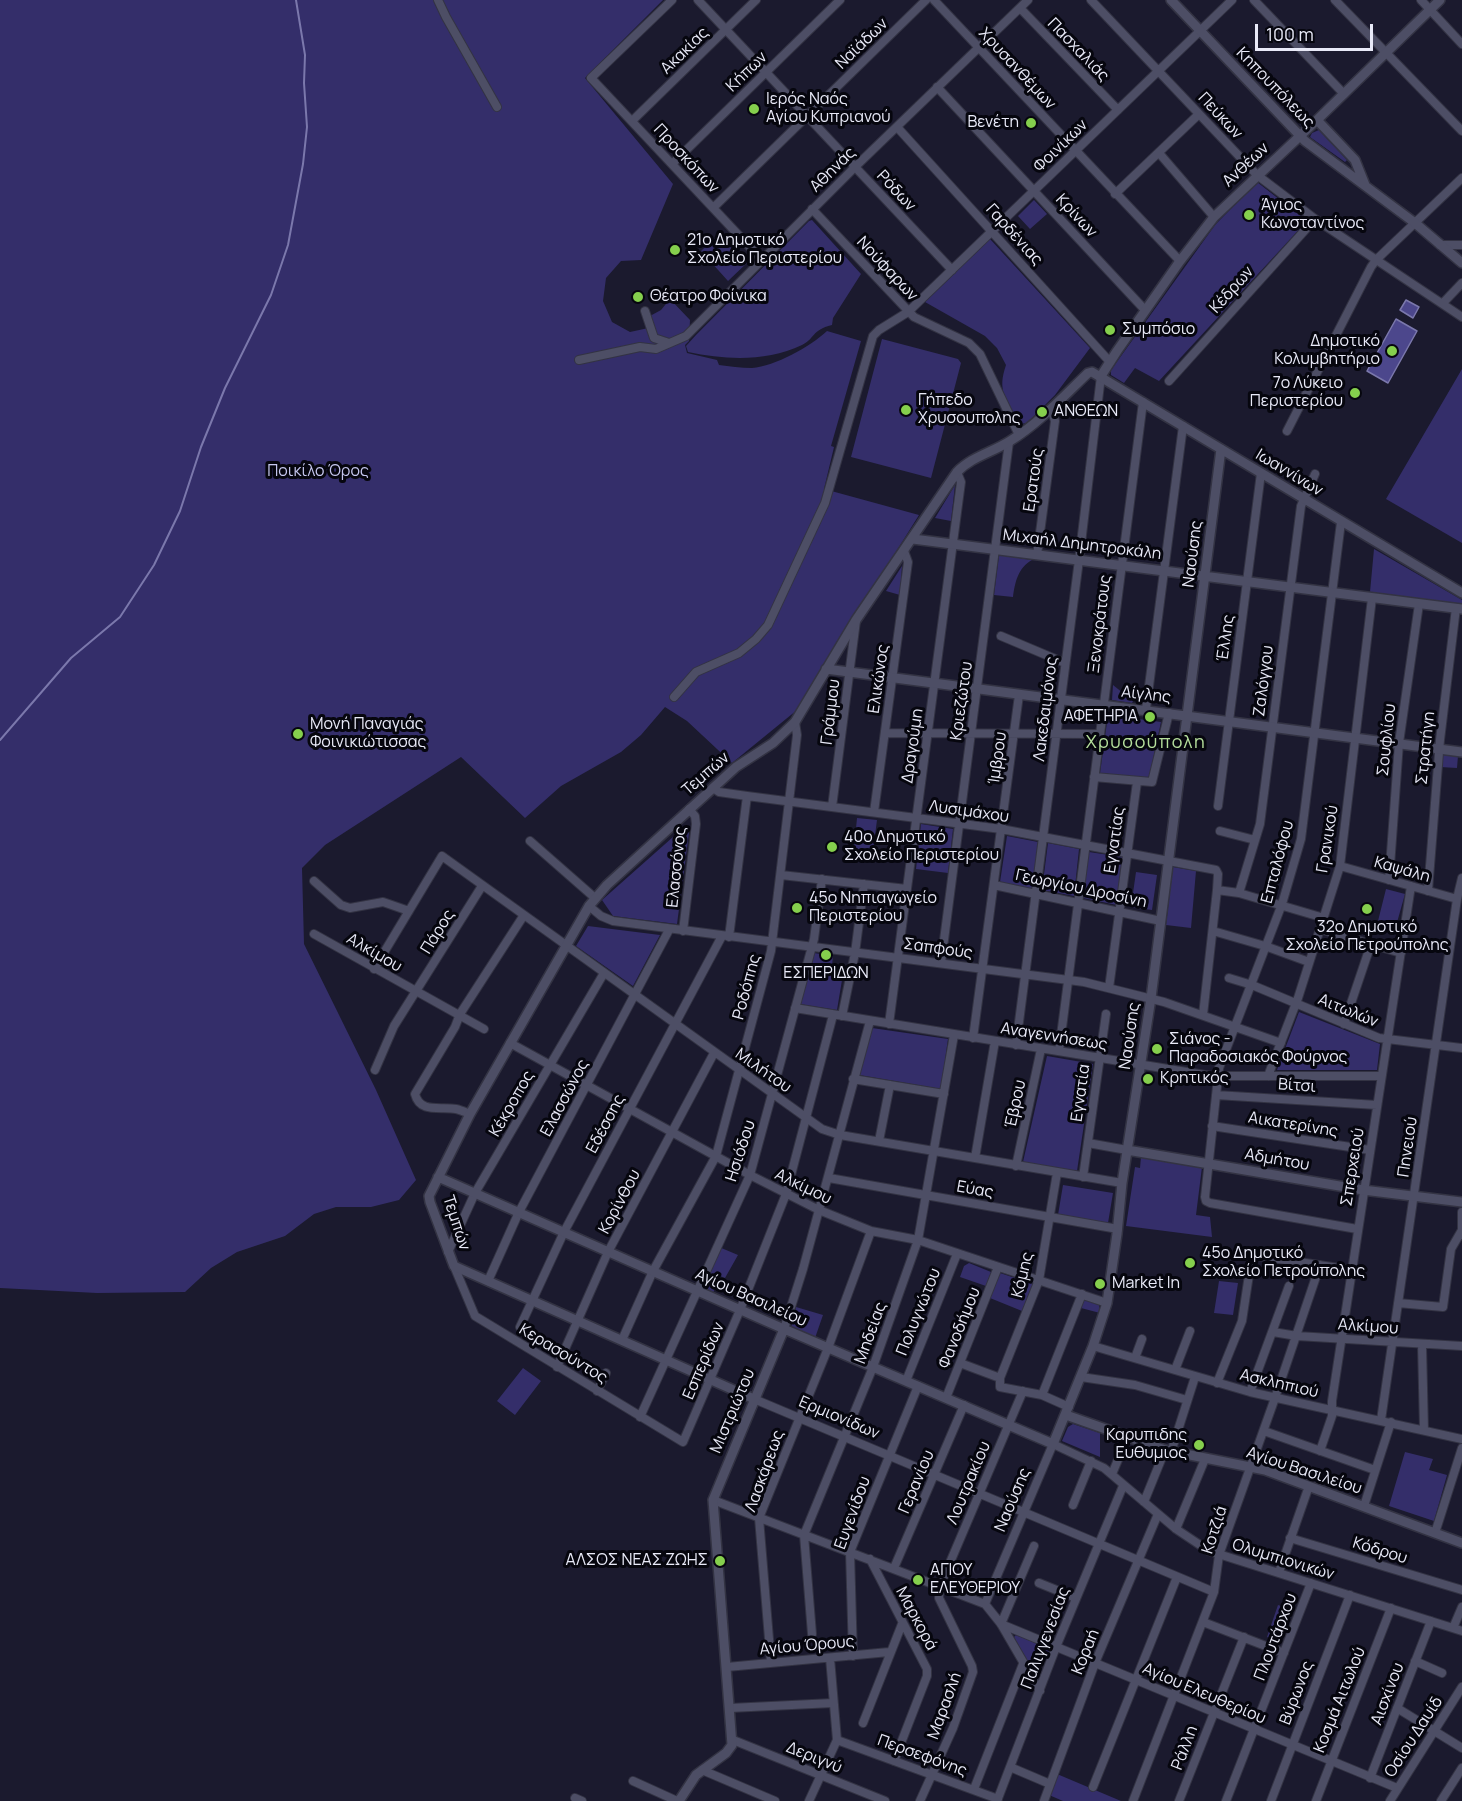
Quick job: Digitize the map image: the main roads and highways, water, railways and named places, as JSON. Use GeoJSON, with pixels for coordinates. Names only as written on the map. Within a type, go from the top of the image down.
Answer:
{"type":"FeatureCollection","features":[{"type":"Feature","properties":{"kind":"waterway"},"geometry":{"type":"LineString","coordinates":[[0,740],[71,658],[120,617],[154,565],[180,511],[201,447],[225,388],[271,295],[288,245],[303,164],[307,127],[305,55],[296,0]]}},
{"type":"Feature","properties":{"kind":"place","name":"Ιερός Ναός Αγίου Κυπριανού"},"geometry":{"type":"Point","coordinates":[754,109]}},
{"type":"Feature","properties":{"kind":"place","name":"Βενέτη"},"geometry":{"type":"Point","coordinates":[1031,123]}},
{"type":"Feature","properties":{"kind":"place","name":"Άγιος Κωνσταντίνος"},"geometry":{"type":"Point","coordinates":[1249,215]}},
{"type":"Feature","properties":{"kind":"place","name":"21ο Δημοτικό Σχολείο Περιστερίου"},"geometry":{"type":"Point","coordinates":[675,250]}},
{"type":"Feature","properties":{"kind":"place","name":"Θέατρο Φοίνικα"},"geometry":{"type":"Point","coordinates":[638,297]}},
{"type":"Feature","properties":{"kind":"place","name":"Συμπόσιο"},"geometry":{"type":"Point","coordinates":[1110,330]}},
{"type":"Feature","properties":{"kind":"place","name":"Δημοτικό Κολυμβητήριο"},"geometry":{"type":"Point","coordinates":[1392,351]}},
{"type":"Feature","properties":{"kind":"place","name":"7ο Λύκειο Περιστερίου"},"geometry":{"type":"Point","coordinates":[1355,393]}},
{"type":"Feature","properties":{"kind":"place","name":"Γήπεδο Χρυσουπολης"},"geometry":{"type":"Point","coordinates":[906,410]}},
{"type":"Feature","properties":{"kind":"place","name":"ΑΝΘΕΩΝ"},"geometry":{"type":"Point","coordinates":[1042,412]}},
{"type":"Feature","properties":{"kind":"place","name":"ΑΦΕΤΗΡΙΑ"},"geometry":{"type":"Point","coordinates":[1150,717]}},
{"type":"Feature","properties":{"kind":"place","name":"Μονή Παναγιάς Φοινικιώτισσας"},"geometry":{"type":"Point","coordinates":[298,734]}},
{"type":"Feature","properties":{"kind":"place","name":"40ο Δημοτικό Σχολείο Περιστερίου"},"geometry":{"type":"Point","coordinates":[832,847]}},
{"type":"Feature","properties":{"kind":"place","name":"45ο Νηπιαγωγείο Περιστερίου"},"geometry":{"type":"Point","coordinates":[797,908]}},
{"type":"Feature","properties":{"kind":"place","name":"32ο Δημοτικό Σχολείο Πετρούπολης"},"geometry":{"type":"Point","coordinates":[1367,909]}},
{"type":"Feature","properties":{"kind":"place","name":"ΕΣΠΕΡΙΔΩΝ"},"geometry":{"type":"Point","coordinates":[826,955]}},
{"type":"Feature","properties":{"kind":"place","name":"Σιάνος - Παραδοσιακός Φούρνος"},"geometry":{"type":"Point","coordinates":[1157,1049]}},
{"type":"Feature","properties":{"kind":"place","name":"Κρητικός"},"geometry":{"type":"Point","coordinates":[1148,1079]}},
{"type":"Feature","properties":{"kind":"place","name":"45ο Δημοτικό Σχολείο Πετρούπολης"},"geometry":{"type":"Point","coordinates":[1190,1263]}},
{"type":"Feature","properties":{"kind":"place","name":"Market In"},"geometry":{"type":"Point","coordinates":[1100,1284]}},
{"type":"Feature","properties":{"kind":"place","name":"Καρυπιδης Ευθυμιος"},"geometry":{"type":"Point","coordinates":[1199,1445]}},
{"type":"Feature","properties":{"kind":"place","name":"ΑΛΣΟΣ ΝΕΑΣ ΖΩΗΣ"},"geometry":{"type":"Point","coordinates":[720,1561]}},
{"type":"Feature","properties":{"kind":"place","name":"ΑΓΙΟΥ ΕΛΕΥΘΕΡΙΟΥ"},"geometry":{"type":"Point","coordinates":[918,1580]}},
{"type":"Feature","properties":{"kind":"district","name":"Χρυσούπολη"},"geometry":{"type":"Point","coordinates":[1146,743]}},
{"type":"Feature","properties":{"kind":"park label","name":"Ποικίλο Όρος"},"geometry":{"type":"Point","coordinates":[318,472]}}]}
